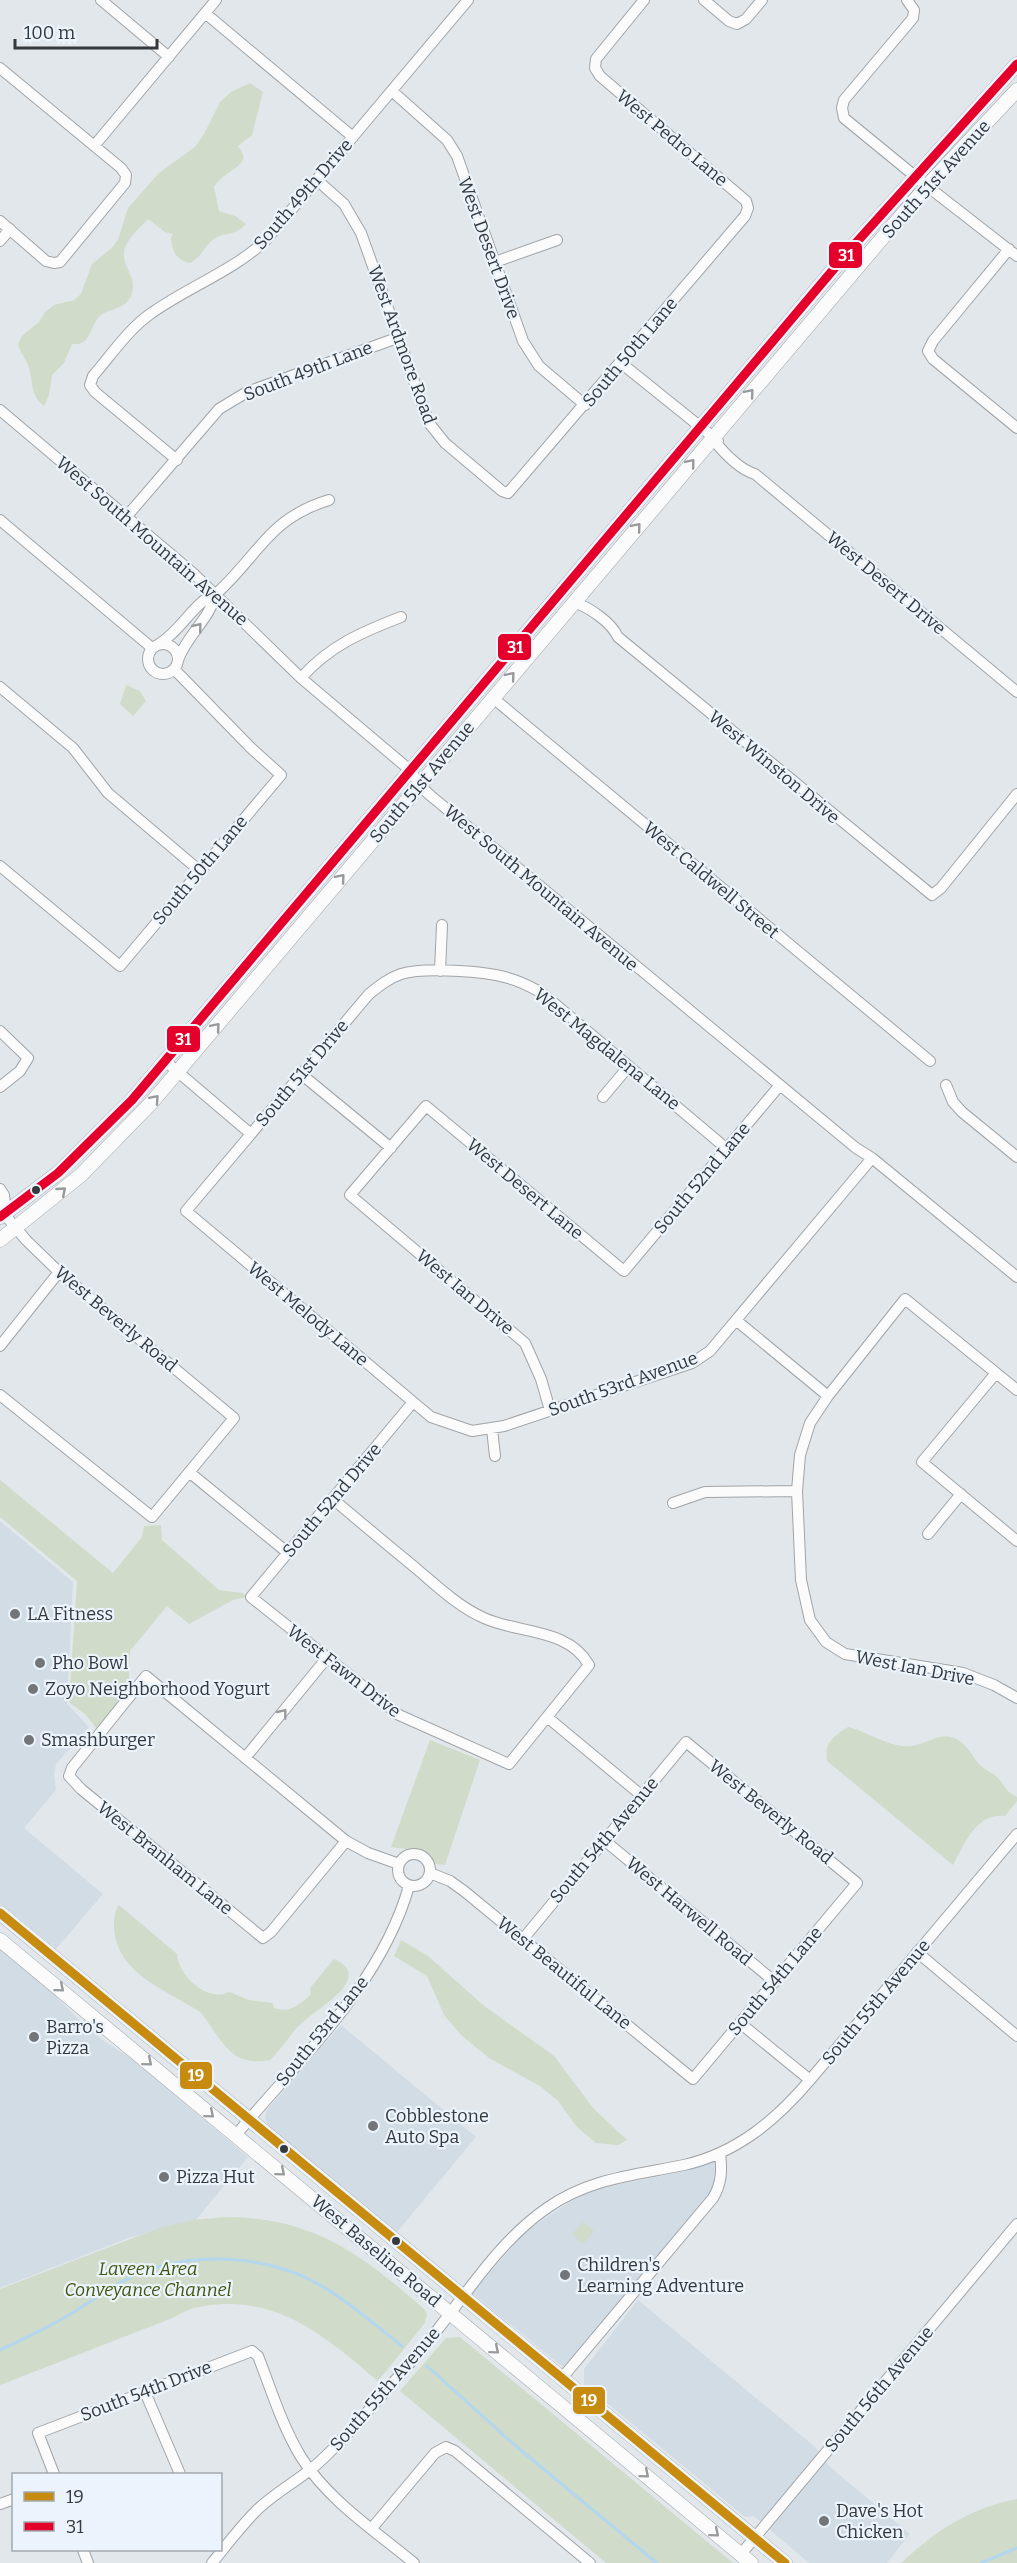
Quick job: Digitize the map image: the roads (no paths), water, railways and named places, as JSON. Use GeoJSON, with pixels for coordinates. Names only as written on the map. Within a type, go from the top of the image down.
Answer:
{"type":"FeatureCollection","features":[{"type":"Feature","properties":{"kind":"main road","name":"South 51st Avenue"},"geometry":{"type":"LineString","coordinates":[[2,1213],[45,1185],[119,1114],[914,176],[1017,64]]}},
{"type":"Feature","properties":{"kind":"main road"},"geometry":{"type":"LineString","coordinates":[[1007,100],[1012,85],[1017,79]]}},
{"type":"Feature","properties":{"kind":"main road","name":"South 51st Avenue"},"geometry":{"type":"LineString","coordinates":[[0,1240],[58,1195],[102,1155],[178,1072],[927,186],[1017,90]]}},
{"type":"Feature","properties":{"kind":"main road","name":"West Baseline Road"},"geometry":{"type":"LineString","coordinates":[[0,1913],[785,2563]]}},
{"type":"Feature","properties":{"kind":"main road","name":"West Baseline Road"},"geometry":{"type":"LineString","coordinates":[[0,1940],[746,2559]]}},
{"type":"Feature","properties":{"kind":"street"},"geometry":{"type":"LineString","coordinates":[[101,0],[169,57]]}},
{"type":"Feature","properties":{"kind":"street"},"geometry":{"type":"LineString","coordinates":[[94,146],[216,0]]}},
{"type":"Feature","properties":{"kind":"street","name":"South 49th Drive"},"geometry":{"type":"LineString","coordinates":[[177,460],[95,392],[90,385],[93,376],[141,321],[178,296],[241,262],[254,251],[317,180],[468,0]]}},
{"type":"Feature","properties":{"kind":"street","name":"West Pedro Lane"},"geometry":{"type":"LineString","coordinates":[[644,0],[596,59],[595,68],[600,76],[746,201],[748,208]]}},
{"type":"Feature","properties":{"kind":"street"},"geometry":{"type":"LineString","coordinates":[[704,0],[729,21],[737,24],[746,19],[762,0]]}},
{"type":"Feature","properties":{"kind":"street"},"geometry":{"type":"LineString","coordinates":[[907,0],[914,10],[913,18],[844,100],[842,108],[844,118],[1013,253],[933,341],[928,351],[933,359],[1017,428]]}},
{"type":"Feature","properties":{"kind":"street"},"geometry":{"type":"LineString","coordinates":[[205,13],[353,137]]}},
{"type":"Feature","properties":{"kind":"street"},"geometry":{"type":"LineString","coordinates":[[0,68],[121,168],[126,175],[125,183],[60,262],[46,261],[0,221]]}},
{"type":"Feature","properties":{"kind":"street","name":"West Desert Drive"},"geometry":{"type":"LineString","coordinates":[[392,91],[447,140],[457,156],[523,341],[547,374],[585,405]]}},
{"type":"Feature","properties":{"kind":"street","name":"West Ardmore Road"},"geometry":{"type":"LineString","coordinates":[[317,180],[344,204],[356,223],[433,430],[469,464],[502,491],[508,493]]}},
{"type":"Feature","properties":{"kind":"street","name":"South 50th Lane"},"geometry":{"type":"LineString","coordinates":[[508,493],[745,216],[748,208]]}},
{"type":"Feature","properties":{"kind":"street"},"geometry":{"type":"LineString","coordinates":[[0,241],[10,229]]}},
{"type":"Feature","properties":{"kind":"street"},"geometry":{"type":"LineString","coordinates":[[495,262],[557,240]]}},
{"type":"Feature","properties":{"kind":"street","name":"South 49th Lane"},"geometry":{"type":"LineString","coordinates":[[127,516],[219,409],[247,392],[397,338]]}},
{"type":"Feature","properties":{"kind":"street","name":"West Desert Drive"},"geometry":{"type":"LineString","coordinates":[[621,363],[712,438],[722,451],[739,460],[748,472],[755,474],[1017,692]]}},
{"type":"Feature","properties":{"kind":"street","name":"West South Mountain Avenue"},"geometry":{"type":"LineString","coordinates":[[0,410],[216,594],[301,678],[411,771],[420,786],[856,1148],[872,1158],[1017,1277]]}},
{"type":"Feature","properties":{"kind":"street"},"geometry":{"type":"LineString","coordinates":[[216,594],[212,609],[182,648],[176,664],[167,674],[154,672],[147,660],[155,646],[177,630],[203,601],[216,594],[254,550],[291,516],[308,506],[329,500]]}},
{"type":"Feature","properties":{"kind":"street"},"geometry":{"type":"LineString","coordinates":[[0,520],[155,646],[171,646],[176,652],[176,664]]}},
{"type":"Feature","properties":{"kind":"street","name":"West Winston Drive"},"geometry":{"type":"LineString","coordinates":[[562,592],[582,612],[615,631],[618,637],[932,895],[941,888],[1017,795]]}},
{"type":"Feature","properties":{"kind":"street"},"geometry":{"type":"LineString","coordinates":[[301,678],[315,662],[337,645],[360,632],[401,617]]}},
{"type":"Feature","properties":{"kind":"street","name":"South 50th Lane"},"geometry":{"type":"LineString","coordinates":[[0,866],[120,966],[281,775],[251,748],[176,664]]}},
{"type":"Feature","properties":{"kind":"street"},"geometry":{"type":"LineString","coordinates":[[0,687],[73,748],[108,793],[200,871]]}},
{"type":"Feature","properties":{"kind":"street","name":"West Caldwell Street"},"geometry":{"type":"LineString","coordinates":[[493,698],[930,1061]]}},
{"type":"Feature","properties":{"kind":"street"},"geometry":{"type":"LineString","coordinates":[[440,971],[442,925]]}},
{"type":"Feature","properties":{"kind":"street","name":"West Magdalena Lane"},"geometry":{"type":"LineString","coordinates":[[440,971],[506,977],[542,993],[727,1149]]}},
{"type":"Feature","properties":{"kind":"street","name":"South 51st Drive"},"geometry":{"type":"LineString","coordinates":[[186,1211],[361,1003],[382,983],[410,972],[440,971]]}},
{"type":"Feature","properties":{"kind":"street"},"geometry":{"type":"LineString","coordinates":[[0,1031],[28,1058],[20,1071],[0,1087]]}},
{"type":"Feature","properties":{"kind":"street"},"geometry":{"type":"LineString","coordinates":[[165,1061],[251,1134]]}},
{"type":"Feature","properties":{"kind":"street"},"geometry":{"type":"LineString","coordinates":[[603,1097],[629,1066]]}},
{"type":"Feature","properties":{"kind":"street"},"geometry":{"type":"LineString","coordinates":[[301,1074],[391,1148]]}},
{"type":"Feature","properties":{"kind":"street","name":"South 52nd Lane"},"geometry":{"type":"LineString","coordinates":[[624,1271],[780,1085]]}},
{"type":"Feature","properties":{"kind":"street"},"geometry":{"type":"LineString","coordinates":[[946,1085],[953,1102],[962,1112],[1017,1157]]}},
{"type":"Feature","properties":{"kind":"street","name":"West Desert Lane"},"geometry":{"type":"LineString","coordinates":[[391,1148],[426,1106],[624,1271]]}},
{"type":"Feature","properties":{"kind":"street","name":"West Ian Drive"},"geometry":{"type":"LineString","coordinates":[[391,1148],[350,1195],[525,1343],[541,1380],[550,1410]]}},
{"type":"Feature","properties":{"kind":"street","name":"South 53rd Avenue"},"geometry":{"type":"LineString","coordinates":[[431,1417],[472,1431],[492,1429],[692,1363],[710,1351],[872,1158]]}},
{"type":"Feature","properties":{"kind":"street","name":"West Beverly Road"},"geometry":{"type":"LineString","coordinates":[[0,1189],[4,1195],[2,1213],[59,1272],[234,1418],[189,1472]]}},
{"type":"Feature","properties":{"kind":"street","name":"West Melody Lane"},"geometry":{"type":"LineString","coordinates":[[186,1211],[431,1417]]}},
{"type":"Feature","properties":{"kind":"street"},"geometry":{"type":"LineString","coordinates":[[0,1346],[59,1272]]}},
{"type":"Feature","properties":{"kind":"street","name":"West Ian Drive"},"geometry":{"type":"LineString","coordinates":[[996,1372],[905,1299],[828,1396],[810,1423],[800,1455],[797,1491],[801,1580],[810,1620],[826,1642],[845,1654],[963,1673],[994,1685],[1017,1698]]}},
{"type":"Feature","properties":{"kind":"street"},"geometry":{"type":"LineString","coordinates":[[736,1321],[828,1396]]}},
{"type":"Feature","properties":{"kind":"street"},"geometry":{"type":"LineString","coordinates":[[1017,1390],[996,1372],[922,1462],[1017,1542]]}},
{"type":"Feature","properties":{"kind":"street"},"geometry":{"type":"LineString","coordinates":[[0,1395],[152,1517],[189,1472],[288,1553]]}},
{"type":"Feature","properties":{"kind":"street","name":"South 52nd Drive"},"geometry":{"type":"LineString","coordinates":[[251,1597],[413,1402]]}},
{"type":"Feature","properties":{"kind":"street"},"geometry":{"type":"LineString","coordinates":[[492,1429],[495,1456]]}},
{"type":"Feature","properties":{"kind":"street"},"geometry":{"type":"LineString","coordinates":[[673,1503],[705,1492],[797,1491]]}},
{"type":"Feature","properties":{"kind":"street"},"geometry":{"type":"LineString","coordinates":[[928,1534],[961,1494]]}},
{"type":"Feature","properties":{"kind":"street"},"geometry":{"type":"LineString","coordinates":[[333,1499],[456,1602],[485,1618],[557,1638],[583,1654],[589,1665],[547,1717],[641,1795]]}},
{"type":"Feature","properties":{"kind":"street","name":"West Fawn Drive"},"geometry":{"type":"LineString","coordinates":[[251,1597],[399,1715],[509,1764],[547,1717]]}},
{"type":"Feature","properties":{"kind":"street"},"geometry":{"type":"LineString","coordinates":[[326,1659],[245,1758],[346,1841],[369,1853],[399,1864]]}},
{"type":"Feature","properties":{"kind":"street","name":"West Branham Lane"},"geometry":{"type":"LineString","coordinates":[[245,1758],[146,1676],[72,1768],[69,1776],[74,1783],[263,1938],[271,1932],[346,1841]]}},
{"type":"Feature","properties":{"kind":"street","name":"West Beverly Road"},"geometry":{"type":"LineString","coordinates":[[686,1742],[857,1883]]}},
{"type":"Feature","properties":{"kind":"street","name":"South 54th Avenue"},"geometry":{"type":"LineString","coordinates":[[522,1939],[686,1742]]}},
{"type":"Feature","properties":{"kind":"street","name":"South 55th Avenue"},"geometry":{"type":"LineString","coordinates":[[212,2563],[256,2510],[310,2470],[348,2433],[410,2363],[501,2250],[529,2221],[575,2191],[615,2177],[686,2164],[720,2153],[767,2124],[810,2080],[1017,1834]]}},
{"type":"Feature","properties":{"kind":"street","name":"West Harwell Road"},"geometry":{"type":"LineString","coordinates":[[604,1840],[775,1982]]}},
{"type":"Feature","properties":{"kind":"street"},"geometry":{"type":"LineString","coordinates":[[417,1854],[426,1859],[430,1873],[424,1883],[409,1886],[398,1875],[399,1864],[406,1856],[417,1854]]}},
{"type":"Feature","properties":{"kind":"street","name":"West Beautiful Lane"},"geometry":{"type":"LineString","coordinates":[[430,1873],[457,1886],[693,2079]]}},
{"type":"Feature","properties":{"kind":"street","name":"South 54th Lane"},"geometry":{"type":"LineString","coordinates":[[693,2079],[857,1883]]}},
{"type":"Feature","properties":{"kind":"street","name":"South 53rd Lane"},"geometry":{"type":"LineString","coordinates":[[236,2135],[359,1990],[392,1935],[409,1886]]}},
{"type":"Feature","properties":{"kind":"street"},"geometry":{"type":"LineString","coordinates":[[917,1952],[1017,2036]]}},
{"type":"Feature","properties":{"kind":"street"},"geometry":{"type":"LineString","coordinates":[[740,2023],[810,2080]]}},
{"type":"Feature","properties":{"kind":"street"},"geometry":{"type":"LineString","coordinates":[[562,2378],[713,2198],[722,2176],[720,2153]]}},
{"type":"Feature","properties":{"kind":"street","name":"South 56th Avenue"},"geometry":{"type":"LineString","coordinates":[[746,2559],[754,2537],[1017,2224]]}},
{"type":"Feature","properties":{"kind":"street","name":"South 54th Drive"},"geometry":{"type":"LineString","coordinates":[[53,2473],[38,2433],[249,2351],[254,2351],[287,2430],[310,2470]]}},
{"type":"Feature","properties":{"kind":"street"},"geometry":{"type":"LineString","coordinates":[[145,2392],[179,2473]]}},
{"type":"Feature","properties":{"kind":"street"},"geometry":{"type":"LineString","coordinates":[[372,2528],[435,2452],[446,2447],[455,2451],[590,2563]]}},
{"type":"Feature","properties":{"kind":"street"},"geometry":{"type":"LineString","coordinates":[[310,2470],[337,2499],[414,2563]]}},
{"type":"Feature","properties":{"kind":"waterway"},"geometry":{"type":"LineString","coordinates":[[0,2350],[61,2320],[130,2277],[164,2265],[214,2259],[264,2264],[311,2281],[342,2299],[402,2346]]}},
{"type":"Feature","properties":{"kind":"waterway"},"geometry":{"type":"LineString","coordinates":[[427,2366],[517,2447],[657,2563]]}},
{"type":"Feature","properties":{"kind":"waterway"},"geometry":{"type":"LineString","coordinates":[[981,2563],[1017,2548]]}},
{"type":"Feature","properties":{"kind":"place","name":"LA Fitness"},"geometry":{"type":"Point","coordinates":[15,1614]}},
{"type":"Feature","properties":{"kind":"place","name":"Pho Bowl"},"geometry":{"type":"Point","coordinates":[40,1663]}},
{"type":"Feature","properties":{"kind":"place","name":"Zoyo Neighborhood Yogurt"},"geometry":{"type":"Point","coordinates":[33,1689]}},
{"type":"Feature","properties":{"kind":"place","name":"Smashburger"},"geometry":{"type":"Point","coordinates":[29,1740]}},
{"type":"Feature","properties":{"kind":"place","name":"Barro's Pizza"},"geometry":{"type":"Point","coordinates":[34,2037]}},
{"type":"Feature","properties":{"kind":"place","name":"Cobblestone Auto Spa"},"geometry":{"type":"Point","coordinates":[373,2126]}},
{"type":"Feature","properties":{"kind":"place","name":"Pizza Hut"},"geometry":{"type":"Point","coordinates":[164,2177]}},
{"type":"Feature","properties":{"kind":"place","name":"Children's Learning Adventure"},"geometry":{"type":"Point","coordinates":[565,2275]}},
{"type":"Feature","properties":{"kind":"place","name":"Dave's Hot Chicken"},"geometry":{"type":"Point","coordinates":[824,2521]}},
{"type":"Feature","properties":{"kind":"park label","name":"Laveen Area Conveyance Channel"},"geometry":{"type":"Point","coordinates":[148,2279]}}]}
